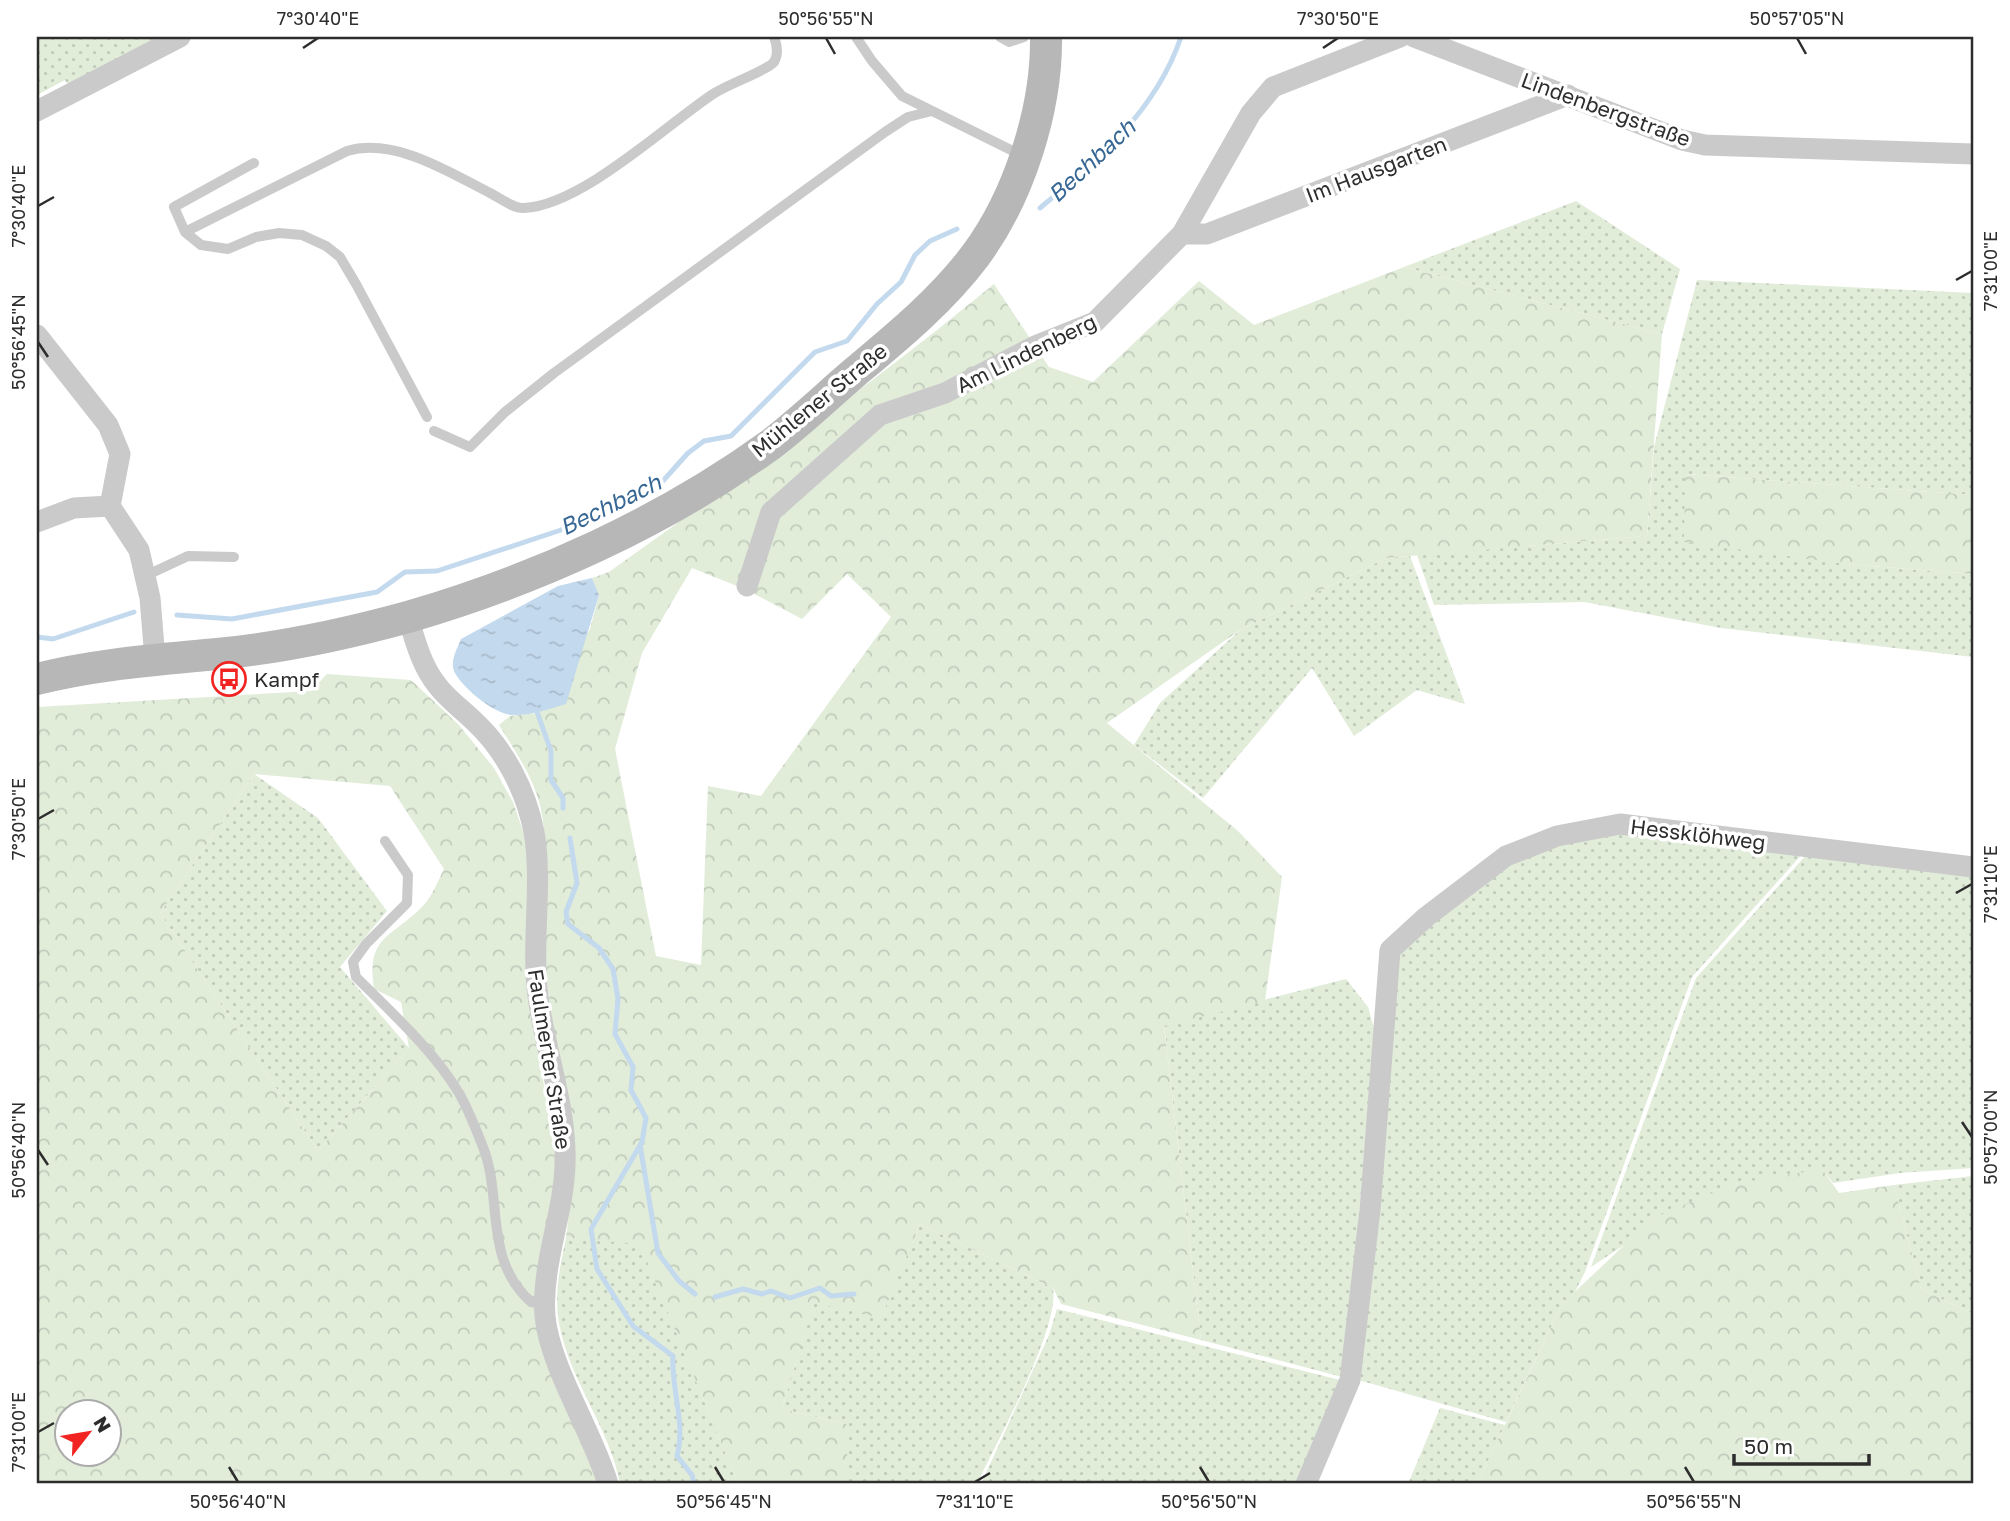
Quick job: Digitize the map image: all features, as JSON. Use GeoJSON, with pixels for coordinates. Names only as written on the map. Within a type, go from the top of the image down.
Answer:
{"type":"FeatureCollection","features":[{"type":"Feature","properties":{"kind":"main road","name":"Mühlener Straße"},"geometry":{"type":"LineString","coordinates":[[37,679],[147,659],[268,646],[408,617],[491,590],[596,547],[687,498],[771,444],[921,317],[976,255],[1002,209],[1025,157],[1037,121],[1046,61],[1046,37]]}},
{"type":"Feature","properties":{"kind":"street"},"geometry":{"type":"LineString","coordinates":[[37,111],[180,37]]}},
{"type":"Feature","properties":{"kind":"street","name":"Am Lindenberg"},"geometry":{"type":"LineString","coordinates":[[747,586],[771,512],[880,415],[945,393],[1035,345],[1095,322],[1182,234],[1251,113],[1273,87],[1400,37]]}},
{"type":"Feature","properties":{"kind":"street","name":"Lindenbergstraße"},"geometry":{"type":"LineString","coordinates":[[1414,37],[1682,139],[1705,145],[1973,153]]}},
{"type":"Feature","properties":{"kind":"street","name":"Im Hausgarten"},"geometry":{"type":"LineString","coordinates":[[1182,234],[1207,234],[1568,95]]}},
{"type":"Feature","properties":{"kind":"street"},"geometry":{"type":"LineString","coordinates":[[37,334],[108,425],[120,454],[110,506],[139,550],[150,598],[147,659]]}},
{"type":"Feature","properties":{"kind":"street"},"geometry":{"type":"LineString","coordinates":[[37,522],[74,508],[110,506]]}},
{"type":"Feature","properties":{"kind":"street","name":"Faulmerter Straße"},"geometry":{"type":"LineString","coordinates":[[408,617],[419,652],[436,684],[476,723],[502,754],[518,782],[534,831],[534,951],[538,996],[562,1121],[565,1163],[545,1318],[556,1359],[588,1428],[608,1484]]}},
{"type":"Feature","properties":{"kind":"street","name":"Hessklöhweg"},"geometry":{"type":"LineString","coordinates":[[1306,1484],[1350,1380],[1370,1210],[1390,950],[1426,916],[1506,856],[1557,836],[1620,824],[1973,867]]}},
{"type":"Feature","properties":{"kind":"lane"},"geometry":{"type":"LineString","coordinates":[[185,232],[347,151],[364,146],[382,147],[421,161],[521,209],[546,204],[594,180],[651,142],[720,89],[760,72],[774,62],[778,48],[774,37]]}},
{"type":"Feature","properties":{"kind":"lane"},"geometry":{"type":"LineString","coordinates":[[856,37],[872,61],[902,96],[1025,157]]}},
{"type":"Feature","properties":{"kind":"lane"},"geometry":{"type":"LineString","coordinates":[[999,37],[1009,42],[1024,37]]}},
{"type":"Feature","properties":{"kind":"lane"},"geometry":{"type":"LineString","coordinates":[[434,431],[470,447],[505,412],[670,287],[885,132],[908,117],[932,111]]}},
{"type":"Feature","properties":{"kind":"lane"},"geometry":{"type":"LineString","coordinates":[[254,163],[174,207],[185,232],[201,246],[220,250],[278,233],[302,235],[326,246],[340,257],[356,284],[427,417]]}},
{"type":"Feature","properties":{"kind":"lane"},"geometry":{"type":"LineString","coordinates":[[145,576],[188,556],[234,557]]}},
{"type":"Feature","properties":{"kind":"lane"},"geometry":{"type":"LineString","coordinates":[[385,841],[408,875],[407,903],[366,944],[353,962],[356,977],[431,1056],[459,1093],[484,1150],[498,1243],[512,1277],[531,1302],[545,1304]]}},
{"type":"Feature","properties":{"kind":"green space"},"geometry":{"type":"Polygon","coordinates":[[[37,37],[169,37],[70,88],[65,80],[37,95],[37,37]]]}},
{"type":"Feature","properties":{"kind":"green space"},"geometry":{"type":"Polygon","coordinates":[[[1576,201],[1680,269],[1662,334],[1404,267],[1576,201]]]}},
{"type":"Feature","properties":{"kind":"green space"},"geometry":{"type":"Polygon","coordinates":[[[1404,267],[1662,334],[1647,536],[1386,558],[1240,630],[1107,723],[1238,831],[1282,877],[1265,1001],[1164,1026],[1201,1340],[1061,1304],[1053,1288],[920,1224],[881,1318],[814,1303],[782,1409],[847,1424],[847,1484],[738,1484],[640,1244],[566,1238],[569,1170],[545,958],[544,828],[534,787],[499,725],[510,716],[538,713],[590,629],[599,595],[592,578],[609,572],[755,467],[900,359],[994,284],[1049,367],[1093,382],[1199,281],[1254,325],[1404,267]],[[692,568],[642,653],[615,749],[656,956],[701,965],[708,786],[761,796],[891,617],[847,574],[802,619],[747,590],[692,568]]]}},
{"type":"Feature","properties":{"kind":"green space"},"geometry":{"type":"Polygon","coordinates":[[[1697,280],[1973,293],[1973,495],[1686,474],[1845,564],[1973,574],[1973,657],[1721,628],[1584,602],[1434,605],[1417,555],[1647,536],[1654,447],[1697,280]]]}},
{"type":"Feature","properties":{"kind":"green space"},"geometry":{"type":"Polygon","coordinates":[[[1685,474],[1973,495],[1973,574],[1845,564],[1684,542],[1685,474]]]}},
{"type":"Feature","properties":{"kind":"green space"},"geometry":{"type":"Polygon","coordinates":[[[1410,556],[1465,704],[1417,690],[1354,736],[1312,668],[1203,798],[1134,745],[1160,703],[1240,630],[1386,558],[1410,556]]]}},
{"type":"Feature","properties":{"kind":"green space"},"geometry":{"type":"Polygon","coordinates":[[[327,674],[411,680],[458,724],[494,768],[513,802],[526,840],[537,1041],[555,1156],[556,1182],[540,1280],[603,1484],[37,1484],[37,707],[311,691],[327,674]],[[254,774],[160,913],[318,1151],[409,1048],[401,1002],[374,989],[374,958],[383,940],[426,903],[444,869],[390,786],[254,774]]]}},
{"type":"Feature","properties":{"kind":"green space"},"geometry":{"type":"Polygon","coordinates":[[[254,774],[318,818],[387,911],[340,967],[409,1048],[318,1151],[160,913],[254,774]]]}},
{"type":"Feature","properties":{"kind":"green space"},"geometry":{"type":"Polygon","coordinates":[[[1623,832],[1804,852],[1692,977],[1585,1272],[1575,1292],[1562,1304],[1506,1422],[1355,1379],[1394,966],[1401,951],[1494,869],[1541,849],[1623,832]]]}},
{"type":"Feature","properties":{"kind":"green space"},"geometry":{"type":"Polygon","coordinates":[[[1808,853],[1973,872],[1973,1168],[1900,1173],[1833,1183],[1822,1169],[1653,1218],[1626,1244],[1591,1267],[1696,978],[1808,853]]]}},
{"type":"Feature","properties":{"kind":"green space"},"geometry":{"type":"Polygon","coordinates":[[[1346,979],[1368,1007],[1374,1028],[1346,1378],[1201,1340],[1164,1025],[1346,979]]]}},
{"type":"Feature","properties":{"kind":"green space"},"geometry":{"type":"Polygon","coordinates":[[[1822,1169],[1839,1193],[1894,1185],[1921,1289],[1973,1314],[1973,1484],[1477,1484],[1562,1304],[1653,1218],[1733,1184],[1822,1169]]]}},
{"type":"Feature","properties":{"kind":"green space"},"geometry":{"type":"Polygon","coordinates":[[[1973,1176],[1973,1314],[1921,1289],[1894,1185],[1973,1176]]]}},
{"type":"Feature","properties":{"kind":"green space"},"geometry":{"type":"Polygon","coordinates":[[[920,1224],[1053,1288],[1053,1306],[1047,1330],[1025,1386],[977,1484],[847,1484],[847,1424],[782,1409],[814,1302],[881,1317],[920,1224]]]}},
{"type":"Feature","properties":{"kind":"green space"},"geometry":{"type":"Polygon","coordinates":[[[566,1238],[640,1243],[738,1484],[620,1484],[608,1443],[571,1364],[559,1323],[557,1291],[566,1238]]]}},
{"type":"Feature","properties":{"kind":"green space"},"geometry":{"type":"Polygon","coordinates":[[[1057,1309],[1344,1381],[1303,1484],[981,1484],[1049,1335],[1057,1309]]]}},
{"type":"Feature","properties":{"kind":"green space"},"geometry":{"type":"Polygon","coordinates":[[[1440,1408],[1505,1425],[1477,1484],[1408,1484],[1440,1408]]]}},
{"type":"Feature","properties":{"kind":"water"},"geometry":{"type":"Polygon","coordinates":[[[592,578],[599,595],[566,704],[540,712],[506,714],[479,699],[464,685],[454,671],[453,663],[461,639],[558,586],[592,578]]]}},
{"type":"Feature","properties":{"kind":"waterway","name":"Bechbach"},"geometry":{"type":"LineString","coordinates":[[1040,208],[1104,152],[1141,111],[1170,64],[1181,37]]}},
{"type":"Feature","properties":{"kind":"waterway","name":"Bechbach"},"geometry":{"type":"LineString","coordinates":[[177,615],[232,619],[377,592],[405,572],[437,571],[561,530],[662,482],[688,453],[704,441],[731,436],[815,352],[847,341],[877,304],[901,282],[915,255],[930,241],[957,229]]}},
{"type":"Feature","properties":{"kind":"waterway","name":"Bechbach"},"geometry":{"type":"LineString","coordinates":[[37,637],[53,639],[134,612]]}},
{"type":"Feature","properties":{"kind":"waterway"},"geometry":{"type":"LineString","coordinates":[[536,709],[551,751],[551,780],[563,798],[563,808]]}},
{"type":"Feature","properties":{"kind":"waterway"},"geometry":{"type":"LineString","coordinates":[[570,838],[577,883],[566,912],[568,924],[599,948],[613,969],[618,999],[615,1034],[633,1067],[631,1090],[646,1118],[642,1142],[591,1229],[597,1269],[633,1326],[673,1356],[680,1431],[677,1456],[692,1475],[694,1484]]}},
{"type":"Feature","properties":{"kind":"waterway"},"geometry":{"type":"LineString","coordinates":[[640,1145],[658,1253],[679,1281],[695,1294]]}},
{"type":"Feature","properties":{"kind":"waterway"},"geometry":{"type":"LineString","coordinates":[[715,1297],[743,1289],[762,1294],[771,1291],[790,1298],[820,1288],[831,1296],[854,1294]]}},
{"type":"Feature","properties":{"kind":"place","name":"Kampf"},"geometry":{"type":"Point","coordinates":[229,679]}}]}
